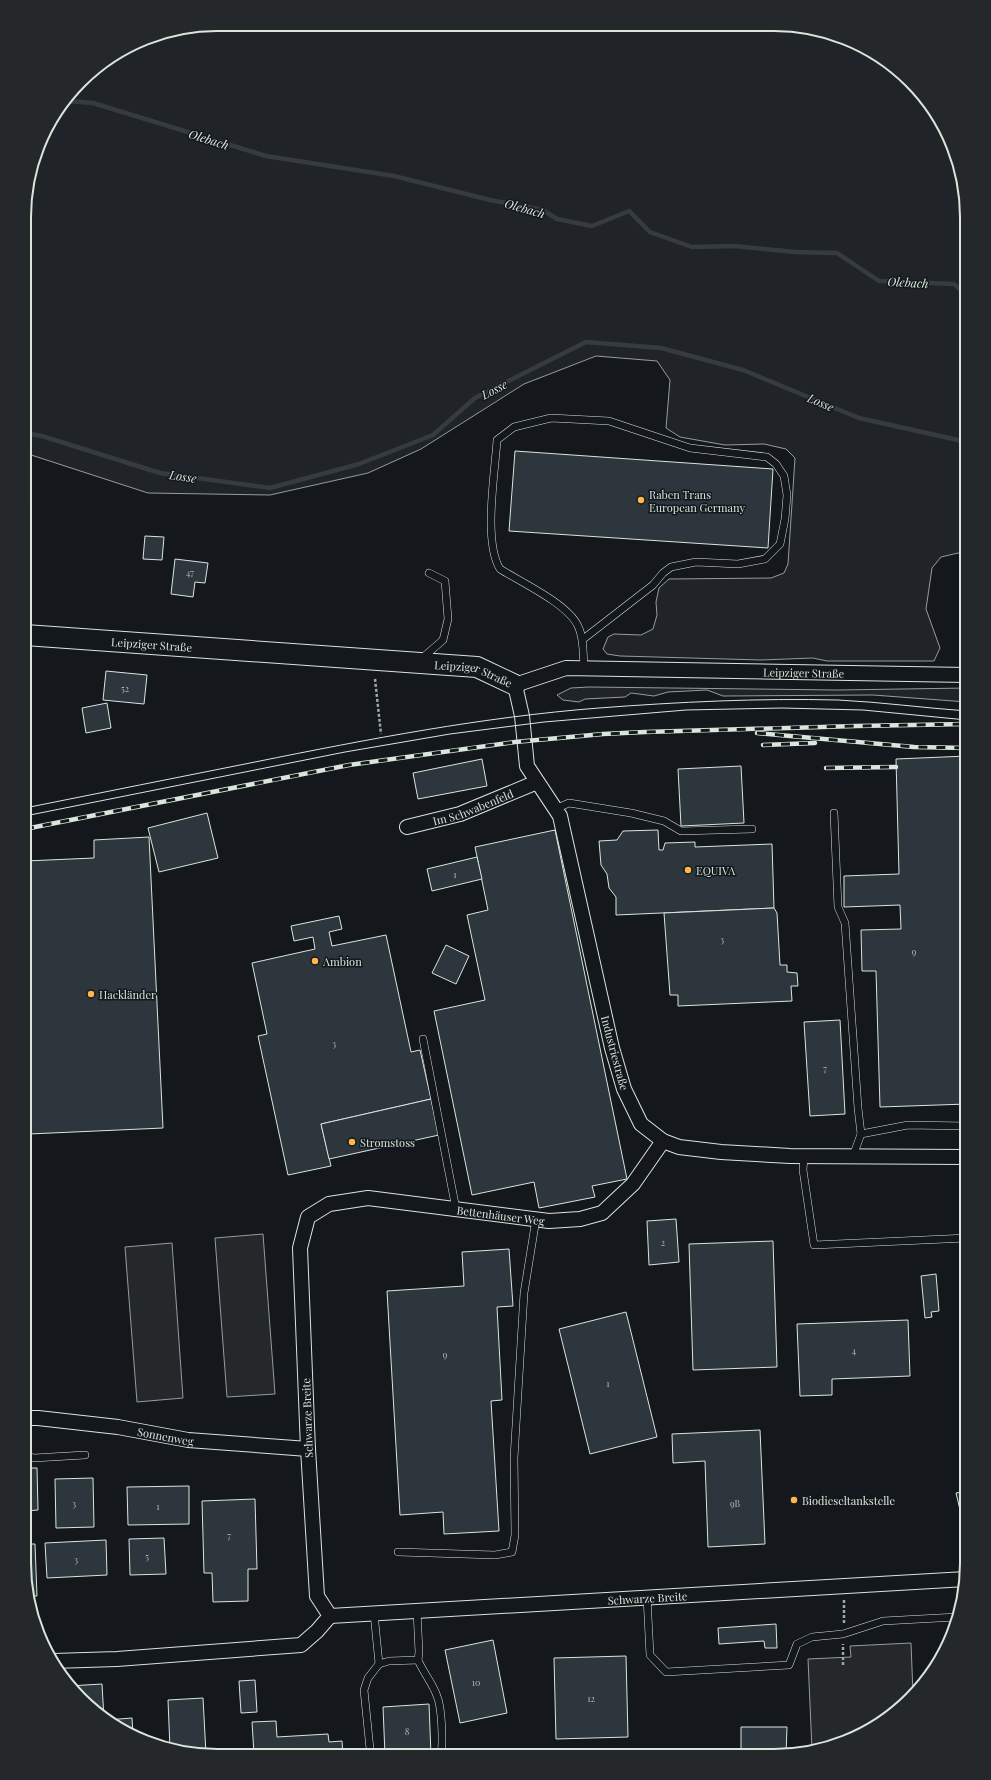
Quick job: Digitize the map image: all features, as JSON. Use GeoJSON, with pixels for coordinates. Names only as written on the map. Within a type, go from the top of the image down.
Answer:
{"type":"FeatureCollection","features":[{"type":"Feature","properties":{"kind":"street","name":"Leipziger Straße"},"geometry":{"type":"LineString","coordinates":[[31,635],[476,666],[516,685],[566,668],[960,675]]}},
{"type":"Feature","properties":{"kind":"street","name":"Industriestraße"},"geometry":{"type":"LineString","coordinates":[[516,685],[522,716],[527,766],[560,816],[612,1048],[624,1090],[641,1124],[663,1141],[680,1147],[721,1152],[804,1156],[960,1157]]}},
{"type":"Feature","properties":{"kind":"street","name":"Im Schwabenfeld"},"geometry":{"type":"LineString","coordinates":[[407,827],[460,814],[537,782]]}},
{"type":"Feature","properties":{"kind":"street","name":"Bettenhäuser Weg"},"geometry":{"type":"LineString","coordinates":[[308,1217],[330,1204],[368,1198],[536,1219],[580,1219],[602,1213],[633,1184],[663,1141]]}},
{"type":"Feature","properties":{"kind":"street","name":"Schwarze Breite"},"geometry":{"type":"LineString","coordinates":[[308,1217],[300,1248],[308,1449],[317,1596],[330,1616],[647,1596],[959,1579]]}},
{"type":"Feature","properties":{"kind":"street","name":"Sonnenweg"},"geometry":{"type":"LineString","coordinates":[[31,1418],[118,1427],[188,1440],[308,1449]]}},
{"type":"Feature","properties":{"kind":"street"},"geometry":{"type":"LineString","coordinates":[[59,1661],[301,1645],[317,1631],[330,1616]]}},
{"type":"Feature","properties":{"kind":"lane"},"geometry":{"type":"LineString","coordinates":[[582,640],[653,585],[662,573],[671,567],[696,562],[738,564],[765,559],[780,544],[786,519],[787,495],[784,476],[776,464],[767,457],[690,448],[609,421],[551,418],[514,428],[497,440],[490,531],[494,560],[500,569],[561,606],[574,617],[582,640],[584,668]]}},
{"type":"Feature","properties":{"kind":"lane"},"geometry":{"type":"LineString","coordinates":[[417,662],[443,640],[448,619],[445,581],[429,572]]}},
{"type":"Feature","properties":{"kind":"lane"},"geometry":{"type":"LineString","coordinates":[[556,809],[569,803],[631,813],[664,821],[680,831],[752,828]]}},
{"type":"Feature","properties":{"kind":"lane"},"geometry":{"type":"LineString","coordinates":[[834,813],[838,907],[845,923],[861,1134],[853,1156]]}},
{"type":"Feature","properties":{"kind":"lane"},"geometry":{"type":"LineString","coordinates":[[423,1038],[456,1209]]}},
{"type":"Feature","properties":{"kind":"lane"},"geometry":{"type":"LineString","coordinates":[[861,1134],[908,1125],[960,1126]]}},
{"type":"Feature","properties":{"kind":"lane"},"geometry":{"type":"LineString","coordinates":[[804,1156],[803,1170],[814,1245],[960,1238]]}},
{"type":"Feature","properties":{"kind":"lane"},"geometry":{"type":"LineString","coordinates":[[398,1552],[495,1555],[512,1552],[515,1534],[514,1458],[524,1293],[536,1219]]}},
{"type":"Feature","properties":{"kind":"lane"},"geometry":{"type":"LineString","coordinates":[[31,1457],[85,1455]]}},
{"type":"Feature","properties":{"kind":"lane"},"geometry":{"type":"LineString","coordinates":[[647,1596],[650,1655],[666,1672],[789,1665],[797,1644],[812,1637],[844,1634],[883,1621],[952,1617]]}},
{"type":"Feature","properties":{"kind":"lane"},"geometry":{"type":"LineString","coordinates":[[417,1611],[418,1660],[423,1673],[437,1696],[443,1741],[442,1749]]}},
{"type":"Feature","properties":{"kind":"lane"},"geometry":{"type":"LineString","coordinates":[[374,1613],[379,1664]]}},
{"type":"Feature","properties":{"kind":"lane"},"geometry":{"type":"LineString","coordinates":[[370,1749],[364,1690],[368,1678],[379,1664],[389,1661],[418,1660]]}},
{"type":"Feature","properties":{"kind":"path"},"geometry":{"type":"LineString","coordinates":[[375,678],[381,734]]}},
{"type":"Feature","properties":{"kind":"shaded area"},"geometry":{"type":"Polygon","coordinates":[[[205,31],[786,31],[822,37],[845,45],[867,56],[887,69],[906,85],[922,104],[935,124],[946,146],[954,169],[960,205],[960,553],[941,557],[932,568],[926,609],[940,648],[934,661],[827,661],[813,658],[761,660],[620,656],[607,654],[603,649],[608,637],[614,634],[641,635],[653,629],[657,615],[656,602],[659,588],[669,579],[771,578],[784,573],[788,564],[795,458],[786,449],[764,444],[725,445],[680,437],[666,428],[670,380],[657,361],[596,356],[524,384],[421,449],[368,473],[270,495],[148,493],[31,455],[31,205],[37,169],[50,135],[62,114],[77,94],[104,69],[124,56],[146,45],[169,37],[205,31]]]}},
{"type":"Feature","properties":{"kind":"shaded area"},"geometry":{"type":"Polygon","coordinates":[[[571,688],[837,690],[960,688],[960,701],[873,695],[723,696],[707,690],[668,692],[654,696],[631,693],[625,697],[585,699],[579,702],[563,700],[557,695],[571,688]]]}},
{"type":"Feature","properties":{"kind":"shaded area"},"geometry":{"type":"Polygon","coordinates":[[[263,1234],[275,1394],[227,1397],[215,1238],[263,1234]]]}},
{"type":"Feature","properties":{"kind":"shaded area"},"geometry":{"type":"Polygon","coordinates":[[[172,1243],[183,1398],[137,1402],[125,1247],[172,1243]]]}},
{"type":"Feature","properties":{"kind":"shaded area"},"geometry":{"type":"Polygon","coordinates":[[[911,1643],[913,1687],[887,1711],[867,1724],[845,1735],[822,1743],[812,1745],[808,1659],[851,1657],[850,1646],[911,1643]]]}},
{"type":"Feature","properties":{"kind":"building","name":"Raben Trans European Germany"},"geometry":{"type":"Polygon","coordinates":[[[515,451],[773,469],[768,548],[509,531],[515,451]]]}},
{"type":"Feature","properties":{"kind":"building"},"geometry":{"type":"Polygon","coordinates":[[[145,536],[164,537],[162,560],[143,559],[145,536]]]}},
{"type":"Feature","properties":{"kind":"building"},"geometry":{"type":"Polygon","coordinates":[[[175,559],[208,563],[205,583],[195,582],[193,597],[171,594],[175,559]]]}},
{"type":"Feature","properties":{"kind":"building"},"geometry":{"type":"Polygon","coordinates":[[[106,671],[147,675],[144,704],[103,700],[106,671]]]}},
{"type":"Feature","properties":{"kind":"building"},"geometry":{"type":"Polygon","coordinates":[[[107,703],[111,728],[86,733],[82,708],[107,703]]]}},
{"type":"Feature","properties":{"kind":"building"},"geometry":{"type":"Polygon","coordinates":[[[960,756],[960,1104],[880,1107],[876,971],[862,971],[861,930],[901,929],[900,905],[844,907],[844,876],[899,874],[896,759],[960,756]]]}},
{"type":"Feature","properties":{"kind":"building"},"geometry":{"type":"Polygon","coordinates":[[[482,759],[487,786],[418,799],[413,773],[482,759]]]}},
{"type":"Feature","properties":{"kind":"building"},"geometry":{"type":"Polygon","coordinates":[[[741,766],[744,823],[681,826],[678,769],[741,766]]]}},
{"type":"Feature","properties":{"kind":"building"},"geometry":{"type":"Polygon","coordinates":[[[207,813],[218,858],[159,872],[148,828],[207,813]]]}},
{"type":"Feature","properties":{"kind":"building"},"geometry":{"type":"Polygon","coordinates":[[[555,830],[627,1179],[592,1186],[595,1197],[539,1208],[534,1182],[472,1195],[434,1011],[485,1000],[467,915],[488,910],[475,847],[555,830]]]}},
{"type":"Feature","properties":{"kind":"building","name":"EQUIVA"},"geometry":{"type":"Polygon","coordinates":[[[658,830],[659,850],[663,850],[665,843],[695,842],[695,847],[772,844],[774,908],[616,915],[616,897],[609,888],[607,874],[601,865],[599,841],[617,840],[623,831],[658,830]]]}},
{"type":"Feature","properties":{"kind":"building","name":"Hackländer"},"geometry":{"type":"Polygon","coordinates":[[[149,837],[163,1128],[31,1134],[31,861],[94,858],[94,840],[149,837]]]}},
{"type":"Feature","properties":{"kind":"building"},"geometry":{"type":"Polygon","coordinates":[[[477,857],[482,879],[432,891],[427,869],[477,857]]]}},
{"type":"Feature","properties":{"kind":"building"},"geometry":{"type":"Polygon","coordinates":[[[774,908],[777,913],[780,965],[787,965],[787,972],[797,973],[798,986],[791,986],[792,1001],[678,1006],[678,995],[670,995],[664,913],[774,908]]]}},
{"type":"Feature","properties":{"kind":"building"},"geometry":{"type":"Polygon","coordinates":[[[339,916],[342,929],[329,932],[332,946],[386,935],[411,1052],[420,1050],[431,1099],[321,1124],[331,1166],[288,1175],[258,1036],[267,1034],[252,963],[315,949],[313,937],[294,941],[291,926],[339,916]]]}},
{"type":"Feature","properties":{"kind":"building"},"geometry":{"type":"Polygon","coordinates":[[[446,945],[469,956],[456,984],[432,973],[446,945]]]}},
{"type":"Feature","properties":{"kind":"building"},"geometry":{"type":"Polygon","coordinates":[[[840,1020],[845,1114],[810,1116],[804,1022],[840,1020]]]}},
{"type":"Feature","properties":{"kind":"building"},"geometry":{"type":"Polygon","coordinates":[[[431,1099],[439,1135],[329,1159],[321,1124],[431,1099]]]}},
{"type":"Feature","properties":{"kind":"building"},"geometry":{"type":"Polygon","coordinates":[[[676,1219],[679,1262],[649,1265],[647,1221],[676,1219]]]}},
{"type":"Feature","properties":{"kind":"building"},"geometry":{"type":"Polygon","coordinates":[[[773,1241],[777,1367],[693,1370],[689,1244],[773,1241]]]}},
{"type":"Feature","properties":{"kind":"building"},"geometry":{"type":"Polygon","coordinates":[[[509,1249],[513,1306],[497,1307],[502,1400],[491,1401],[499,1531],[444,1534],[443,1512],[400,1515],[387,1291],[464,1286],[462,1252],[509,1249]]]}},
{"type":"Feature","properties":{"kind":"building"},"geometry":{"type":"Polygon","coordinates":[[[936,1274],[939,1311],[931,1312],[932,1317],[925,1318],[921,1276],[936,1274]]]}},
{"type":"Feature","properties":{"kind":"building"},"geometry":{"type":"Polygon","coordinates":[[[626,1312],[657,1437],[590,1454],[559,1329],[626,1312]]]}},
{"type":"Feature","properties":{"kind":"building"},"geometry":{"type":"Polygon","coordinates":[[[908,1320],[910,1376],[832,1379],[832,1395],[800,1396],[797,1324],[908,1320]]]}},
{"type":"Feature","properties":{"kind":"building"},"geometry":{"type":"Polygon","coordinates":[[[760,1430],[765,1544],[708,1547],[705,1461],[673,1463],[672,1434],[760,1430]]]}},
{"type":"Feature","properties":{"kind":"building"},"geometry":{"type":"Polygon","coordinates":[[[31,1468],[37,1468],[38,1510],[31,1510],[31,1468]]]}},
{"type":"Feature","properties":{"kind":"building"},"geometry":{"type":"Polygon","coordinates":[[[93,1478],[94,1527],[56,1528],[55,1479],[93,1478]]]}},
{"type":"Feature","properties":{"kind":"building"},"geometry":{"type":"Polygon","coordinates":[[[189,1486],[189,1524],[128,1525],[127,1487],[189,1486]]]}},
{"type":"Feature","properties":{"kind":"building"},"geometry":{"type":"Polygon","coordinates":[[[960,1492],[960,1510],[956,1493],[960,1492]]]}},
{"type":"Feature","properties":{"kind":"building"},"geometry":{"type":"Polygon","coordinates":[[[255,1499],[257,1569],[248,1569],[248,1601],[213,1602],[212,1573],[204,1573],[202,1501],[255,1499]]]}},
{"type":"Feature","properties":{"kind":"building"},"geometry":{"type":"Polygon","coordinates":[[[164,1538],[166,1574],[130,1575],[129,1539],[164,1538]]]}},
{"type":"Feature","properties":{"kind":"building"},"geometry":{"type":"Polygon","coordinates":[[[106,1540],[107,1575],[47,1578],[45,1543],[106,1540]]]}},
{"type":"Feature","properties":{"kind":"building"},"geometry":{"type":"Polygon","coordinates":[[[31,1544],[35,1544],[37,1596],[34,1596],[31,1575],[31,1544]]]}},
{"type":"Feature","properties":{"kind":"building"},"geometry":{"type":"Polygon","coordinates":[[[776,1624],[777,1648],[765,1648],[764,1641],[719,1644],[718,1628],[776,1624]]]}},
{"type":"Feature","properties":{"kind":"building"},"geometry":{"type":"Polygon","coordinates":[[[493,1640],[507,1713],[460,1723],[445,1650],[493,1640]]]}},
{"type":"Feature","properties":{"kind":"building"},"geometry":{"type":"Polygon","coordinates":[[[626,1656],[628,1737],[556,1739],[554,1658],[626,1656]]]}},
{"type":"Feature","properties":{"kind":"building"},"geometry":{"type":"Polygon","coordinates":[[[255,1680],[257,1712],[241,1713],[239,1681],[255,1680]]]}},
{"type":"Feature","properties":{"kind":"building"},"geometry":{"type":"Polygon","coordinates":[[[102,1684],[104,1711],[85,1695],[77,1686],[102,1684]]]}},
{"type":"Feature","properties":{"kind":"building"},"geometry":{"type":"Polygon","coordinates":[[[203,1698],[206,1749],[170,1743],[168,1700],[203,1698]]]}},
{"type":"Feature","properties":{"kind":"building"},"geometry":{"type":"Polygon","coordinates":[[[429,1704],[431,1749],[385,1749],[383,1707],[429,1704]]]}},
{"type":"Feature","properties":{"kind":"building"},"geometry":{"type":"Polygon","coordinates":[[[132,1718],[133,1729],[124,1724],[116,1719],[132,1718]]]}},
{"type":"Feature","properties":{"kind":"building"},"geometry":{"type":"Polygon","coordinates":[[[276,1721],[277,1737],[328,1734],[329,1742],[342,1741],[343,1749],[254,1749],[252,1722],[276,1721]]]}},
{"type":"Feature","properties":{"kind":"building"},"geometry":{"type":"Polygon","coordinates":[[[741,1727],[787,1727],[786,1749],[741,1749],[741,1727]]]}},
{"type":"Feature","properties":{"kind":"waterway","name":"Olebach"},"geometry":{"type":"LineString","coordinates":[[71,101],[93,103],[266,156],[394,176],[490,200],[543,210],[557,219],[592,226],[629,211],[650,232],[692,247],[734,246],[795,252],[837,253],[879,281],[954,284],[960,289]]}},
{"type":"Feature","properties":{"kind":"waterway","name":"Losse"},"geometry":{"type":"LineString","coordinates":[[31,434],[42,436],[160,473],[270,488],[359,464],[433,435],[475,398],[586,342],[661,348],[743,370],[859,418],[960,440]]}},
{"type":"Feature","properties":{"kind":"tram line"},"geometry":{"type":"LineString","coordinates":[[31,807],[383,737],[469,723],[556,712],[659,704],[778,700],[838,700],[960,710]]}},
{"type":"Feature","properties":{"kind":"tram line"},"geometry":{"type":"LineString","coordinates":[[31,815],[345,752],[450,734],[544,722],[686,710],[782,708],[863,710],[960,719]]}},
{"type":"Feature","properties":{"kind":"railway"},"geometry":{"type":"LineString","coordinates":[[31,828],[349,765],[515,742],[603,734],[645,732],[960,724]]}},
{"type":"Feature","properties":{"kind":"railway"},"geometry":{"type":"LineString","coordinates":[[757,733],[914,747],[960,748]]}},
{"type":"Feature","properties":{"kind":"railway"},"geometry":{"type":"LineString","coordinates":[[763,745],[815,743]]}},
{"type":"Feature","properties":{"kind":"railway"},"geometry":{"type":"LineString","coordinates":[[826,768],[896,767]]}},
{"type":"Feature","properties":{"kind":"place","name":"Raben Trans European Germany"},"geometry":{"type":"Point","coordinates":[641,500]}},
{"type":"Feature","properties":{"kind":"place","name":"EQUIVA"},"geometry":{"type":"Point","coordinates":[688,870]}},
{"type":"Feature","properties":{"kind":"place","name":"Ambion"},"geometry":{"type":"Point","coordinates":[315,961]}},
{"type":"Feature","properties":{"kind":"place","name":"Hackländer"},"geometry":{"type":"Point","coordinates":[91,994]}},
{"type":"Feature","properties":{"kind":"place","name":"Stromstoss"},"geometry":{"type":"Point","coordinates":[352,1142]}},
{"type":"Feature","properties":{"kind":"place","name":"Biodieseltankstelle"},"geometry":{"type":"Point","coordinates":[794,1500]}}]}
